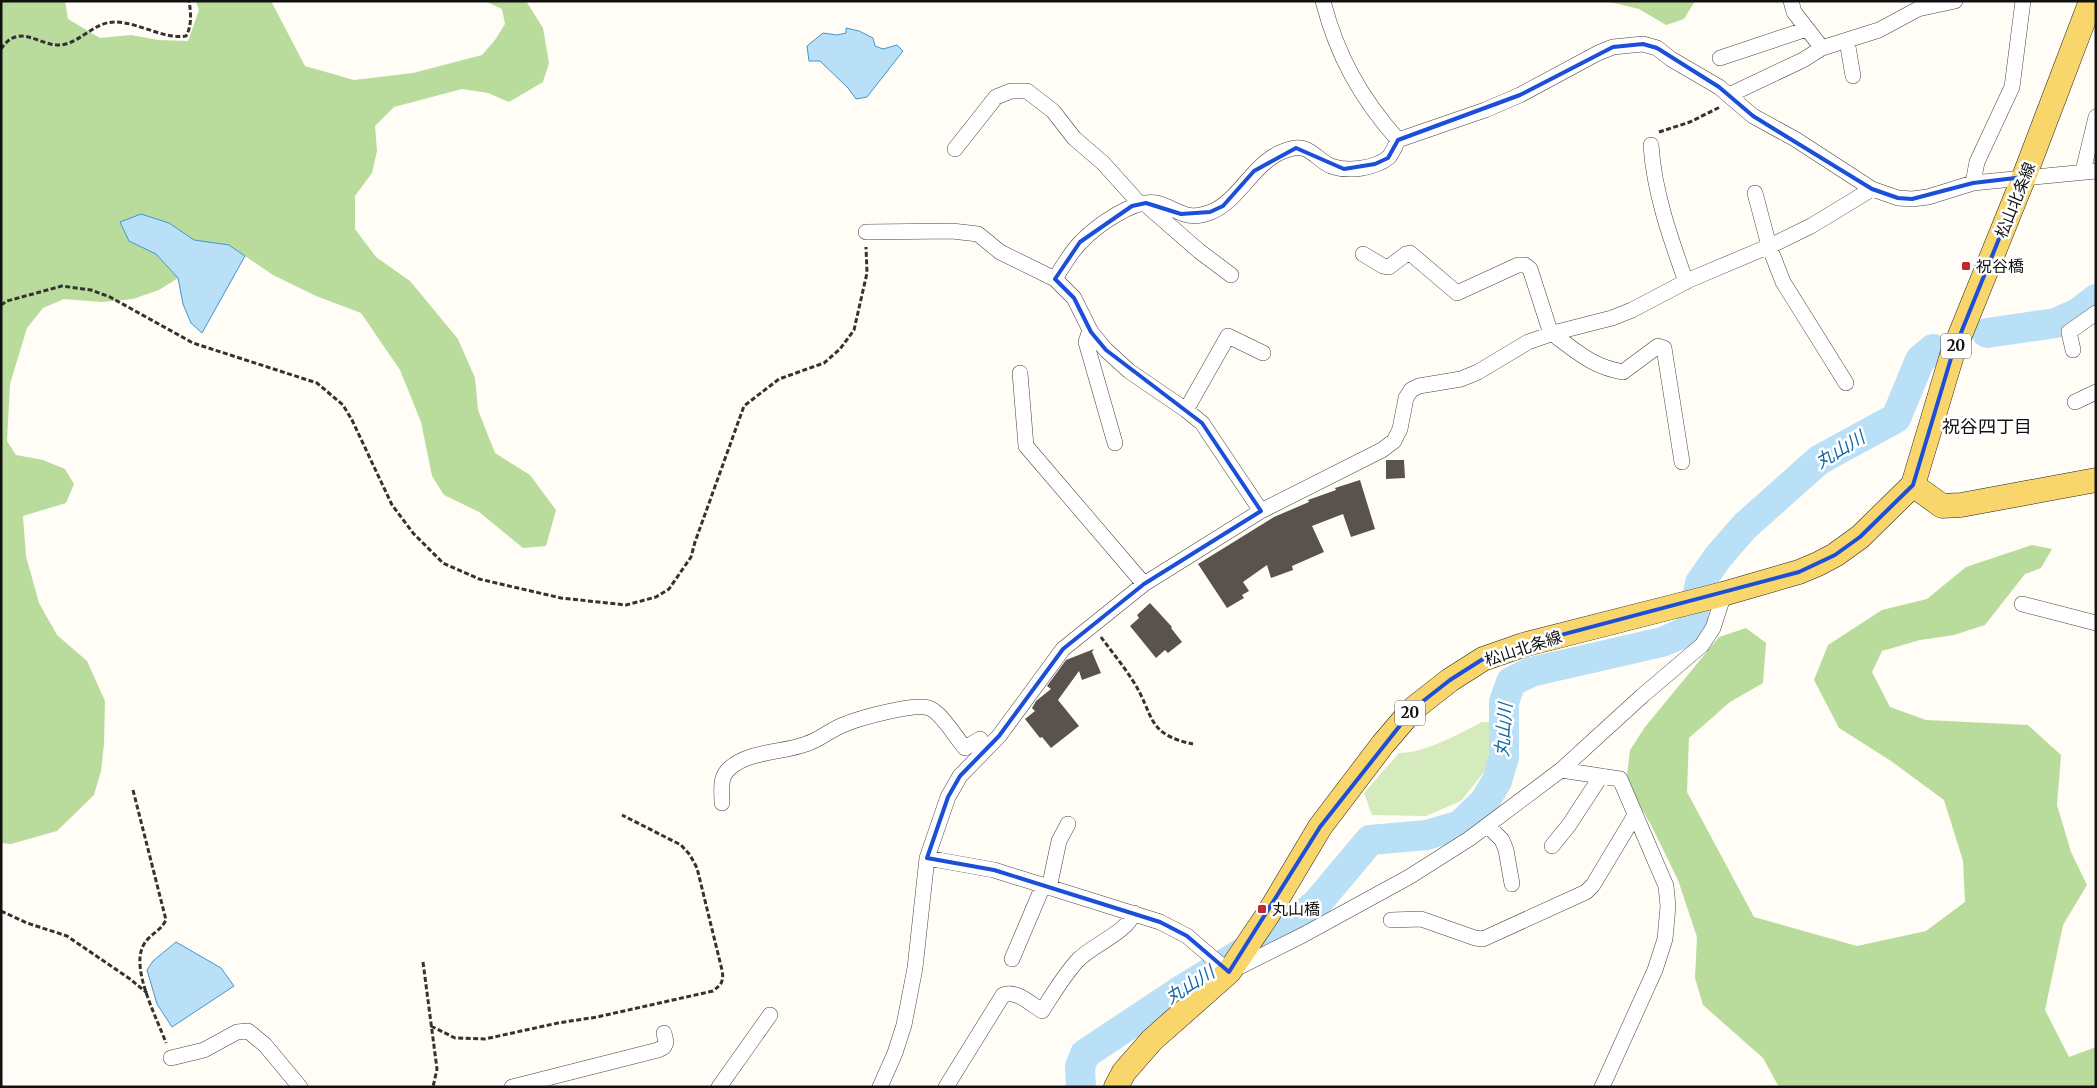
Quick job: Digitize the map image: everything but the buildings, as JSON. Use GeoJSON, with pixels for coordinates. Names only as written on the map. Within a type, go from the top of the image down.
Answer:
{"type":"FeatureCollection","features":[{"type":"Feature","properties":{"kind":"main road","name":"松山北条線"},"geometry":{"type":"LineString","coordinates":[[1116,1087],[1124,1072],[1152,1040],[1229,971],[1267,916],[1320,827],[1383,744],[1414,709],[1450,680],[1483,659],[1524,645],[1724,594],[1799,572],[1835,555],[1860,537],[1913,485],[1952,355],[2024,177],[2091,1]]}},
{"type":"Feature","properties":{"kind":"main road"},"geometry":{"type":"LineString","coordinates":[[1913,485],[1942,506],[1961,505],[2096,480]]}},
{"type":"Feature","properties":{"kind":"street"},"geometry":{"type":"LineString","coordinates":[[1323,1],[1333,37],[1344,62],[1366,100],[1398,140]]}},
{"type":"Feature","properties":{"kind":"street"},"geometry":{"type":"LineString","coordinates":[[1792,1],[1794,12],[1822,48]]}},
{"type":"Feature","properties":{"kind":"street"},"geometry":{"type":"LineString","coordinates":[[1731,97],[1803,60],[1822,48],[1878,30],[1918,9],[1955,1]]}},
{"type":"Feature","properties":{"kind":"street"},"geometry":{"type":"LineString","coordinates":[[1973,183],[1977,162],[2012,87],[2017,60],[2022,1]]}},
{"type":"Feature","properties":{"kind":"street"},"geometry":{"type":"LineString","coordinates":[[1720,58],[1806,28]]}},
{"type":"Feature","properties":{"kind":"street"},"geometry":{"type":"LineString","coordinates":[[1847,41],[1854,76]]}},
{"type":"Feature","properties":{"kind":"street"},"geometry":{"type":"LineString","coordinates":[[1054,279],[1080,242],[1092,231],[1132,206],[1157,204],[1181,214],[1194,216],[1210,212],[1223,206],[1254,171],[1286,151],[1296,148],[1308,150],[1330,166],[1344,169],[1359,169],[1388,158],[1398,140],[1485,110],[1520,95],[1612,47],[1643,44],[1657,48],[1671,59],[1719,87],[1753,116],[1794,139],[1872,189],[1898,198],[1928,197],[1973,183],[2090,171],[2096,117]]}},
{"type":"Feature","properties":{"kind":"street"},"geometry":{"type":"LineString","coordinates":[[955,149],[996,97],[1010,91],[1027,91],[1053,111],[1074,138],[1103,163],[1142,204],[1231,275]]}},
{"type":"Feature","properties":{"kind":"street"},"geometry":{"type":"LineString","coordinates":[[1651,145],[1653,173],[1686,282]]}},
{"type":"Feature","properties":{"kind":"street"},"geometry":{"type":"LineString","coordinates":[[880,1087],[895,1053],[904,1025],[914,968],[928,858],[948,797],[960,776],[999,736],[1064,649],[1144,584],[1261,511],[1382,450],[1394,440],[1400,429],[1406,398],[1411,390],[1418,386],[1460,379],[1478,372],[1528,342],[1554,333],[1612,318],[1686,282],[1811,226],[1872,189]]}},
{"type":"Feature","properties":{"kind":"street"},"geometry":{"type":"LineString","coordinates":[[1755,193],[1769,246],[1783,282],[1846,383]]}},
{"type":"Feature","properties":{"kind":"street"},"geometry":{"type":"LineString","coordinates":[[866,232],[952,232],[978,234],[1000,252],[1054,279],[1074,298],[1090,330],[1106,350],[1129,370],[1202,423],[1261,511]]}},
{"type":"Feature","properties":{"kind":"street"},"geometry":{"type":"LineString","coordinates":[[1363,254],[1383,266],[1389,267],[1410,253],[1457,293],[1510,268],[1525,265],[1530,269],[1554,333],[1586,360],[1608,369],[1622,372],[1658,346],[1664,348],[1682,462]]}},
{"type":"Feature","properties":{"kind":"street"},"geometry":{"type":"LineString","coordinates":[[2073,350],[2069,332],[2096,313]]}},
{"type":"Feature","properties":{"kind":"street"},"geometry":{"type":"LineString","coordinates":[[1090,330],[1086,342],[1115,443]]}},
{"type":"Feature","properties":{"kind":"street"},"geometry":{"type":"LineString","coordinates":[[1186,410],[1228,336],[1263,354]]}},
{"type":"Feature","properties":{"kind":"street"},"geometry":{"type":"LineString","coordinates":[[1020,373],[1026,446],[1144,584]]}},
{"type":"Feature","properties":{"kind":"street"},"geometry":{"type":"LineString","coordinates":[[2075,402],[2096,392]]}},
{"type":"Feature","properties":{"kind":"street"},"geometry":{"type":"LineString","coordinates":[[928,858],[994,870],[1134,913],[1174,928],[1187,936],[1229,971],[1303,935],[1409,877],[1469,840],[1562,770],[1642,696],[1702,645],[1713,628],[1724,594]]}},
{"type":"Feature","properties":{"kind":"street"},"geometry":{"type":"LineString","coordinates":[[2022,604],[2096,623]]}},
{"type":"Feature","properties":{"kind":"street"},"geometry":{"type":"LineString","coordinates":[[722,803],[721,778],[728,769],[742,759],[789,750],[808,744],[842,725],[869,716],[915,707],[928,708],[936,713],[964,748],[980,740],[986,748]]}},
{"type":"Feature","properties":{"kind":"street"},"geometry":{"type":"LineString","coordinates":[[1562,770],[1620,779],[1666,886],[1668,906],[1665,939],[1647,987],[1602,1087]]}},
{"type":"Feature","properties":{"kind":"street"},"geometry":{"type":"LineString","coordinates":[[1552,846],[1569,825],[1601,776]]}},
{"type":"Feature","properties":{"kind":"street"},"geometry":{"type":"LineString","coordinates":[[1391,920],[1421,919],[1475,938],[1483,938],[1517,924],[1586,892],[1593,885],[1635,814]]}},
{"type":"Feature","properties":{"kind":"street"},"geometry":{"type":"LineString","coordinates":[[1012,959],[1046,887],[1059,841],[1068,824]]}},
{"type":"Feature","properties":{"kind":"street"},"geometry":{"type":"LineString","coordinates":[[1488,826],[1502,840],[1506,850],[1512,884]]}},
{"type":"Feature","properties":{"kind":"street"},"geometry":{"type":"LineString","coordinates":[[946,1087],[1003,995],[1012,994],[1022,997],[1042,1011],[1079,959],[1127,925],[1134,913]]}},
{"type":"Feature","properties":{"kind":"street"},"geometry":{"type":"LineString","coordinates":[[719,1087],[770,1015]]}},
{"type":"Feature","properties":{"kind":"street"},"geometry":{"type":"LineString","coordinates":[[171,1058],[204,1050],[237,1032],[248,1031],[265,1045],[300,1087]]}},
{"type":"Feature","properties":{"kind":"street"},"geometry":{"type":"LineString","coordinates":[[512,1087],[658,1050],[664,1047],[666,1042],[664,1033]]}},
{"type":"Feature","properties":{"kind":"path"},"geometry":{"type":"LineString","coordinates":[[1,49],[7,42],[15,38],[27,36],[40,39],[49,45],[71,43],[100,24],[116,22],[172,36],[186,36],[189,31],[189,1]]}},
{"type":"Feature","properties":{"kind":"path"},"geometry":{"type":"LineString","coordinates":[[1651,145],[1651,135],[1690,122],[1731,97]]}},
{"type":"Feature","properties":{"kind":"path"},"geometry":{"type":"LineString","coordinates":[[1,305],[7,301],[62,286],[91,290],[110,297],[193,343],[317,383],[343,405],[392,505],[413,533],[443,563],[479,579],[561,598],[626,605],[656,597],[669,589],[691,557],[744,406],[779,379],[824,363],[840,349],[854,330],[867,273],[866,232]]}},
{"type":"Feature","properties":{"kind":"path"},"geometry":{"type":"LineString","coordinates":[[1093,626],[1134,682],[1150,719],[1162,732],[1175,740],[1194,744]]}},
{"type":"Feature","properties":{"kind":"path"},"geometry":{"type":"LineString","coordinates":[[133,790],[166,920],[161,929],[146,940],[139,954],[139,968],[171,1058]]}},
{"type":"Feature","properties":{"kind":"path"},"geometry":{"type":"LineString","coordinates":[[431,1026],[455,1038],[485,1039],[616,1013],[713,991],[721,985],[724,979],[722,970],[697,868],[690,855],[680,845],[622,815]]}},
{"type":"Feature","properties":{"kind":"path"},"geometry":{"type":"LineString","coordinates":[[1,911],[27,923],[67,936],[130,979],[147,994]]}},
{"type":"Feature","properties":{"kind":"path"},"geometry":{"type":"LineString","coordinates":[[422,962],[437,1068],[433,1087]]}},
{"type":"Feature","properties":{"kind":"highlighted area"},"geometry":{"type":"Polygon","coordinates":[[[1643,44],[1657,48],[1719,87],[1753,116],[1872,189],[1898,198],[1912,199],[1973,183],[2024,177],[1952,355],[1913,485],[1860,537],[1835,555],[1799,572],[1523,645],[1483,659],[1450,680],[1413,709],[1320,827],[1229,972],[1187,936],[1160,922],[994,870],[927,858],[948,797],[960,776],[999,736],[1063,649],[1144,584],[1261,511],[1202,423],[1106,350],[1091,332],[1074,298],[1055,279],[1080,242],[1132,206],[1146,203],[1181,214],[1210,212],[1223,206],[1254,171],[1296,148],[1344,169],[1375,164],[1388,158],[1398,140],[1520,95],[1613,47],[1643,44]]]}},
{"type":"Feature","properties":{"kind":"green space"},"geometry":{"type":"Polygon","coordinates":[[[1,1],[65,1],[68,19],[100,38],[131,35],[158,40],[188,41],[199,10],[196,1],[271,1],[305,66],[354,80],[413,73],[482,55],[495,40],[505,24],[502,9],[485,1],[526,1],[543,28],[549,63],[543,82],[509,102],[488,93],[462,89],[394,107],[375,126],[377,151],[372,173],[355,196],[355,229],[376,257],[410,281],[458,339],[475,378],[478,410],[495,453],[530,475],[556,510],[546,546],[523,548],[479,512],[444,495],[432,476],[421,422],[400,370],[361,313],[316,296],[273,275],[229,245],[194,240],[169,223],[120,222],[129,241],[156,254],[178,278],[159,290],[133,299],[102,302],[64,299],[43,308],[27,328],[10,384],[7,441],[16,455],[43,460],[65,469],[74,484],[66,503],[23,516],[26,556],[39,603],[57,635],[87,661],[105,701],[101,771],[94,795],[57,831],[11,844],[1,843],[1,1]]]}},
{"type":"Feature","properties":{"kind":"green space"},"geometry":{"type":"Polygon","coordinates":[[[1606,1],[1695,1],[1684,19],[1666,25],[1639,9],[1606,1]]]}},
{"type":"Feature","properties":{"kind":"green space"},"geometry":{"type":"Polygon","coordinates":[[[2032,545],[2052,549],[2041,568],[2025,574],[1985,625],[1954,635],[1920,640],[1882,651],[1872,672],[1890,707],[1926,720],[2028,725],[2061,755],[2057,805],[2071,852],[2087,885],[2063,925],[2045,1010],[2069,1057],[2096,1047],[2096,1087],[1779,1087],[1763,1058],[1703,1005],[1695,978],[1697,937],[1678,880],[1636,799],[1627,775],[1630,750],[1645,727],[1719,637],[1746,628],[1766,643],[1763,683],[1730,702],[1689,738],[1687,792],[1754,917],[1857,946],[1926,931],[1965,902],[1963,861],[1944,800],[1891,761],[1839,728],[1814,680],[1828,645],[1882,610],[1927,599],[1966,567],[2032,545]]]}},
{"type":"Feature","properties":{"kind":"green space"},"geometry":{"type":"Polygon","coordinates":[[[1482,722],[1503,722],[1488,767],[1461,801],[1426,816],[1372,815],[1364,793],[1399,753],[1420,750],[1431,746],[1482,722]]]}},
{"type":"Feature","properties":{"kind":"water"},"geometry":{"type":"Polygon","coordinates":[[[846,28],[859,31],[873,38],[875,46],[883,49],[897,45],[903,51],[867,97],[856,99],[848,88],[820,61],[809,61],[807,46],[823,33],[837,35],[846,33],[846,28]]]}},
{"type":"Feature","properties":{"kind":"water"},"geometry":{"type":"Polygon","coordinates":[[[141,214],[169,223],[194,240],[229,245],[245,256],[202,333],[191,323],[183,304],[178,278],[156,254],[129,241],[120,222],[141,214]]]}},
{"type":"Feature","properties":{"kind":"water"},"geometry":{"type":"Polygon","coordinates":[[[176,942],[221,968],[234,986],[172,1027],[157,1004],[147,970],[153,961],[176,942]]]}},
{"type":"Feature","properties":{"kind":"waterway","name":"丸山川"},"geometry":{"type":"LineString","coordinates":[[1987,333],[2056,323],[2078,313],[2096,299]]}},
{"type":"Feature","properties":{"kind":"waterway","name":"丸山川"},"geometry":{"type":"LineString","coordinates":[[1081,1087],[1080,1067],[1085,1054],[1183,989],[1301,917],[1318,902],[1370,840],[1427,835],[1460,825],[1484,802],[1497,781],[1504,757],[1504,702],[1511,682],[1531,672],[1662,642],[1690,630],[1700,583],[1718,557],[1745,526],[1819,460],[1896,418],[1920,360],[1933,349]]}},
{"type":"Feature","properties":{"kind":"place","name":"祝谷橋"},"geometry":{"type":"Point","coordinates":[1966,266]}},
{"type":"Feature","properties":{"kind":"place","name":"丸山橋"},"geometry":{"type":"Point","coordinates":[1262,909]}},
{"type":"Feature","properties":{"kind":"district","name":"祝谷四丁目"},"geometry":{"type":"Point","coordinates":[1987,427]}}]}
